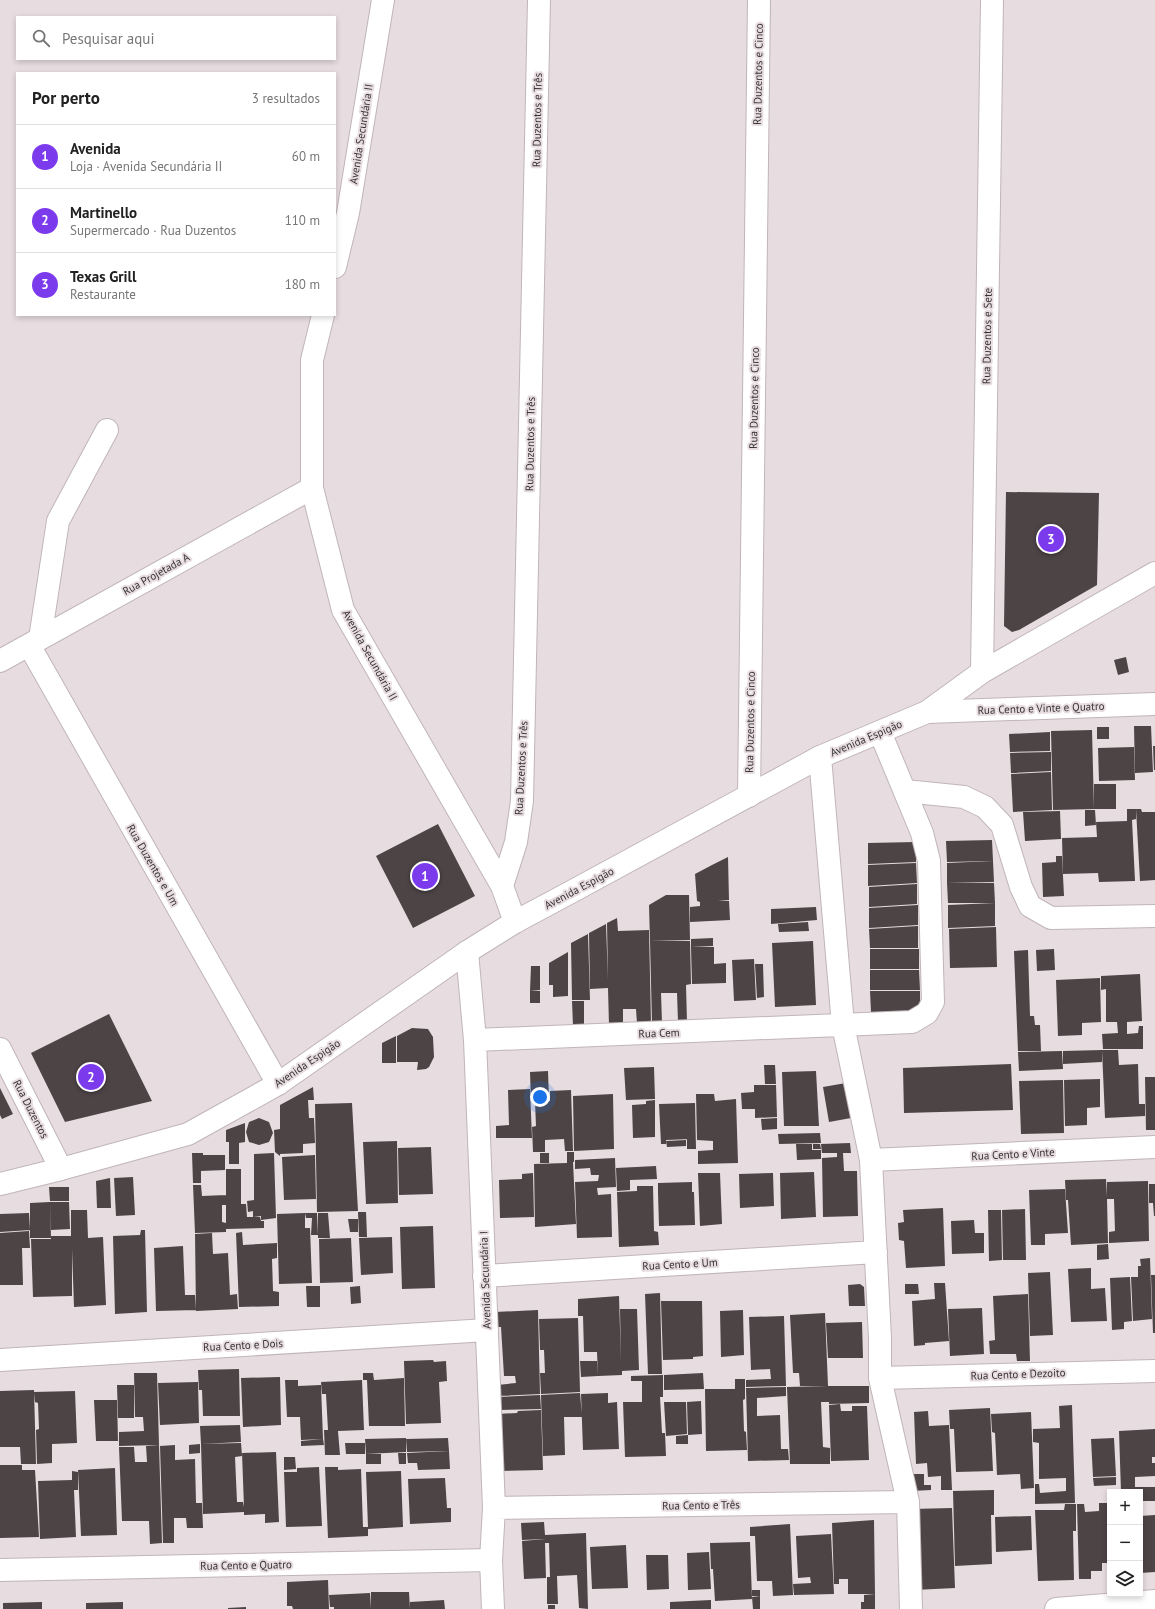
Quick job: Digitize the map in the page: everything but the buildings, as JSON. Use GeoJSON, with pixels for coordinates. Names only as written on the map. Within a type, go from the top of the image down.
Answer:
{"type":"FeatureCollection","features":[{"type":"Feature","properties":{"kind":"street","name":"Avenida Secundária II"},"geometry":{"type":"LineString","coordinates":[[336,263],[348,213],[383,0]]}},
{"type":"Feature","properties":{"kind":"street","name":"Rua Duzentos e Três"},"geometry":{"type":"LineString","coordinates":[[502,886],[516,842],[522,800],[539,0]]}},
{"type":"Feature","properties":{"kind":"street","name":"Rua Duzentos e Cinco"},"geometry":{"type":"LineString","coordinates":[[749,796],[759,0]]}},
{"type":"Feature","properties":{"kind":"street","name":"Rua Duzentos e Sete"},"geometry":{"type":"LineString","coordinates":[[982,672],[992,0]]}},
{"type":"Feature","properties":{"kind":"street","name":"Avenida Secundária II"},"geometry":{"type":"LineString","coordinates":[[323,316],[312,360],[312,488],[344,610],[502,886],[515,922]]}},
{"type":"Feature","properties":{"kind":"street"},"geometry":{"type":"LineString","coordinates":[[34,642],[58,521],[107,430]]}},
{"type":"Feature","properties":{"kind":"street","name":"Rua Projetada A"},"geometry":{"type":"LineString","coordinates":[[0,661],[312,488]]}},
{"type":"Feature","properties":{"kind":"street","name":"Avenida Espigão"},"geometry":{"type":"LineString","coordinates":[[0,1184],[61,1170],[188,1134],[278,1084],[467,952],[515,922],[820,758],[927,712],[982,672],[1155,573]]}},
{"type":"Feature","properties":{"kind":"street","name":"Rua Duzentos e Um"},"geometry":{"type":"LineString","coordinates":[[34,642],[278,1084]]}},
{"type":"Feature","properties":{"kind":"street","name":"Rua Cento e Vinte e Quatro"},"geometry":{"type":"LineString","coordinates":[[927,712],[1155,704]]}},
{"type":"Feature","properties":{"kind":"street","name":"Rua Cem"},"geometry":{"type":"LineString","coordinates":[[475,1040],[912,1022],[926,1013],[933,1002],[930,861],[922,833],[880,732]]}},
{"type":"Feature","properties":{"kind":"street"},"geometry":{"type":"LineString","coordinates":[[820,758],[843,1025],[871,1160],[876,1252],[880,1378],[908,1502],[911,1609]]}},
{"type":"Feature","properties":{"kind":"street"},"geometry":{"type":"LineString","coordinates":[[905,791],[964,797],[985,807],[1002,825],[1020,887],[1030,906],[1051,918],[1155,916]]}},
{"type":"Feature","properties":{"kind":"street","name":"Avenida Secundária I"},"geometry":{"type":"LineString","coordinates":[[467,952],[475,1040],[487,1330],[494,1508],[491,1560],[493,1609]]}},
{"type":"Feature","properties":{"kind":"street","name":"Rua Duzentos"},"geometry":{"type":"LineString","coordinates":[[0,1049],[61,1170]]}},
{"type":"Feature","properties":{"kind":"street","name":"Rua Cento e Vinte"},"geometry":{"type":"LineString","coordinates":[[871,1160],[1155,1147]]}},
{"type":"Feature","properties":{"kind":"street","name":"Rua Cento e Um"},"geometry":{"type":"LineString","coordinates":[[484,1276],[876,1252]]}},
{"type":"Feature","properties":{"kind":"street","name":"Rua Cento e Dois"},"geometry":{"type":"LineString","coordinates":[[0,1360],[487,1330]]}},
{"type":"Feature","properties":{"kind":"street","name":"Rua Cento e Dezoito"},"geometry":{"type":"LineString","coordinates":[[880,1378],[1155,1371]]}},
{"type":"Feature","properties":{"kind":"street","name":"Rua Cento e Três"},"geometry":{"type":"LineString","coordinates":[[494,1508],[908,1502]]}},
{"type":"Feature","properties":{"kind":"street","name":"Rua Cento e Quatro"},"geometry":{"type":"LineString","coordinates":[[0,1570],[491,1560]]}},
{"type":"Feature","properties":{"kind":"street"},"geometry":{"type":"LineString","coordinates":[[1056,1609],[1155,1601]]}},
{"type":"Feature","properties":{"kind":"place","name":"Texas Grill"},"geometry":{"type":"Point","coordinates":[1051,539]}},
{"type":"Feature","properties":{"kind":"place","name":"Avenida"},"geometry":{"type":"Point","coordinates":[425,876]}},
{"type":"Feature","properties":{"kind":"place","name":"Martinello"},"geometry":{"type":"Point","coordinates":[91,1077]}}]}
